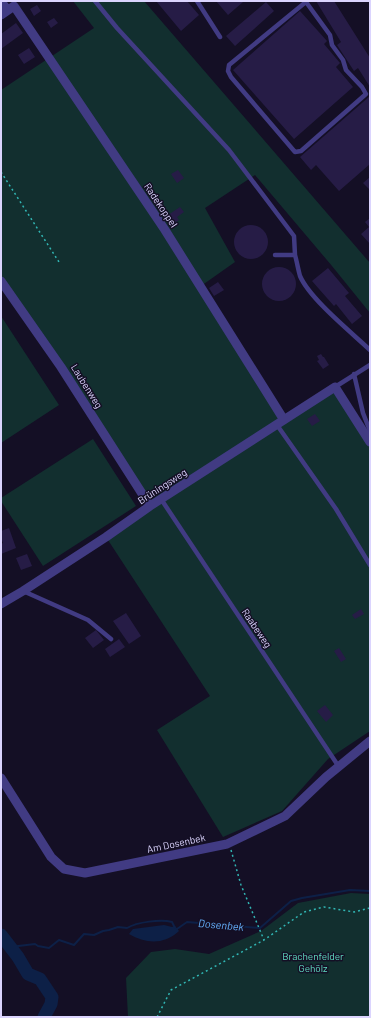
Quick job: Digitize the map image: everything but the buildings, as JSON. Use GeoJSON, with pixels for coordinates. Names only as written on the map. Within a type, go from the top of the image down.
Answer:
{"type":"FeatureCollection","features":[{"type":"Feature","properties":{"kind":"street","name":"Radekoppel"},"geometry":{"type":"LineString","coordinates":[[1,2],[165,230],[280,422]]}},
{"type":"Feature","properties":{"kind":"street","name":"Laubenweg"},"geometry":{"type":"LineString","coordinates":[[1,281],[61,367],[150,506]]}},
{"type":"Feature","properties":{"kind":"street","name":"Brüningsweg"},"geometry":{"type":"LineString","coordinates":[[1,604],[106,537],[150,506],[335,388]]}},
{"type":"Feature","properties":{"kind":"street"},"geometry":{"type":"LineString","coordinates":[[335,388],[370,442]]}},
{"type":"Feature","properties":{"kind":"street","name":"Am Dosenbek"},"geometry":{"type":"LineString","coordinates":[[1,778],[51,857],[64,869],[85,873],[227,844],[285,816],[370,741]]}},
{"type":"Feature","properties":{"kind":"lane"},"geometry":{"type":"LineString","coordinates":[[95,1],[117,28],[229,150],[294,236],[295,255],[300,275],[306,285],[325,308],[370,350]]}},
{"type":"Feature","properties":{"kind":"lane"},"geometry":{"type":"LineString","coordinates":[[197,1],[220,37]]}},
{"type":"Feature","properties":{"kind":"lane"},"geometry":{"type":"LineString","coordinates":[[306,1],[330,35],[332,45],[343,60],[346,70],[362,87],[366,94],[301,151],[295,152],[230,76],[228,65],[306,1]]}},
{"type":"Feature","properties":{"kind":"lane"},"geometry":{"type":"LineString","coordinates":[[275,255],[295,255]]}},
{"type":"Feature","properties":{"kind":"lane"},"geometry":{"type":"LineString","coordinates":[[335,388],[354,374],[370,365]]}},
{"type":"Feature","properties":{"kind":"lane"},"geometry":{"type":"LineString","coordinates":[[354,374],[363,413],[370,431]]}},
{"type":"Feature","properties":{"kind":"lane"},"geometry":{"type":"LineString","coordinates":[[280,422],[370,565]]}},
{"type":"Feature","properties":{"kind":"lane","name":"Raabeweg"},"geometry":{"type":"LineString","coordinates":[[161,499],[339,767]]}},
{"type":"Feature","properties":{"kind":"lane"},"geometry":{"type":"LineString","coordinates":[[23,591],[88,620],[111,639]]}},
{"type":"Feature","properties":{"kind":"path"},"geometry":{"type":"LineString","coordinates":[[1,172],[59,262]]}},
{"type":"Feature","properties":{"kind":"path"},"geometry":{"type":"LineString","coordinates":[[227,844],[233,854],[241,885],[264,940]]}},
{"type":"Feature","properties":{"kind":"path"},"geometry":{"type":"LineString","coordinates":[[157,1017],[171,990],[264,940],[304,912],[324,907],[354,912],[370,908]]}},
{"type":"Feature","properties":{"kind":"green space"},"geometry":{"type":"Polygon","coordinates":[[[73,1],[144,1],[370,263],[370,313],[255,175],[205,208],[235,262],[201,286],[284,420],[335,387],[370,442],[370,731],[328,759],[282,811],[223,837],[157,730],[210,696],[106,537],[150,506],[1,281],[1,90],[94,28],[73,1]]]}},
{"type":"Feature","properties":{"kind":"green space"},"geometry":{"type":"Polygon","coordinates":[[[1,316],[59,405],[1,443],[1,316]]]}},
{"type":"Feature","properties":{"kind":"green space"},"geometry":{"type":"Polygon","coordinates":[[[93,439],[136,506],[43,566],[1,501],[1,498],[93,439]]]}},
{"type":"Feature","properties":{"kind":"green space","name":"Brachenfelder Gehölz"},"geometry":{"type":"Polygon","coordinates":[[[351,893],[370,894],[370,1017],[128,1017],[126,978],[151,952],[175,949],[209,954],[261,931],[298,903],[351,893]]]}},
{"type":"Feature","properties":{"kind":"water"},"geometry":{"type":"Polygon","coordinates":[[[164,925],[172,927],[175,926],[179,931],[167,939],[155,942],[142,940],[129,934],[133,929],[164,925]]]}},
{"type":"Feature","properties":{"kind":"waterway","name":"Dosenbek"},"geometry":{"type":"LineString","coordinates":[[177,929],[187,922],[260,928],[291,901],[350,890],[370,891]]}},
{"type":"Feature","properties":{"kind":"waterway","name":"Dosenbek"},"geometry":{"type":"LineString","coordinates":[[10,947],[35,944],[49,948],[59,940],[74,945],[84,934],[94,935],[118,927],[127,928],[137,924],[149,922],[172,922],[175,928]]}},
{"type":"Feature","properties":{"kind":"waterway"},"geometry":{"type":"LineString","coordinates":[[1,935],[18,957],[28,974],[40,979],[52,997],[51,1004],[44,1017]]}}]}
